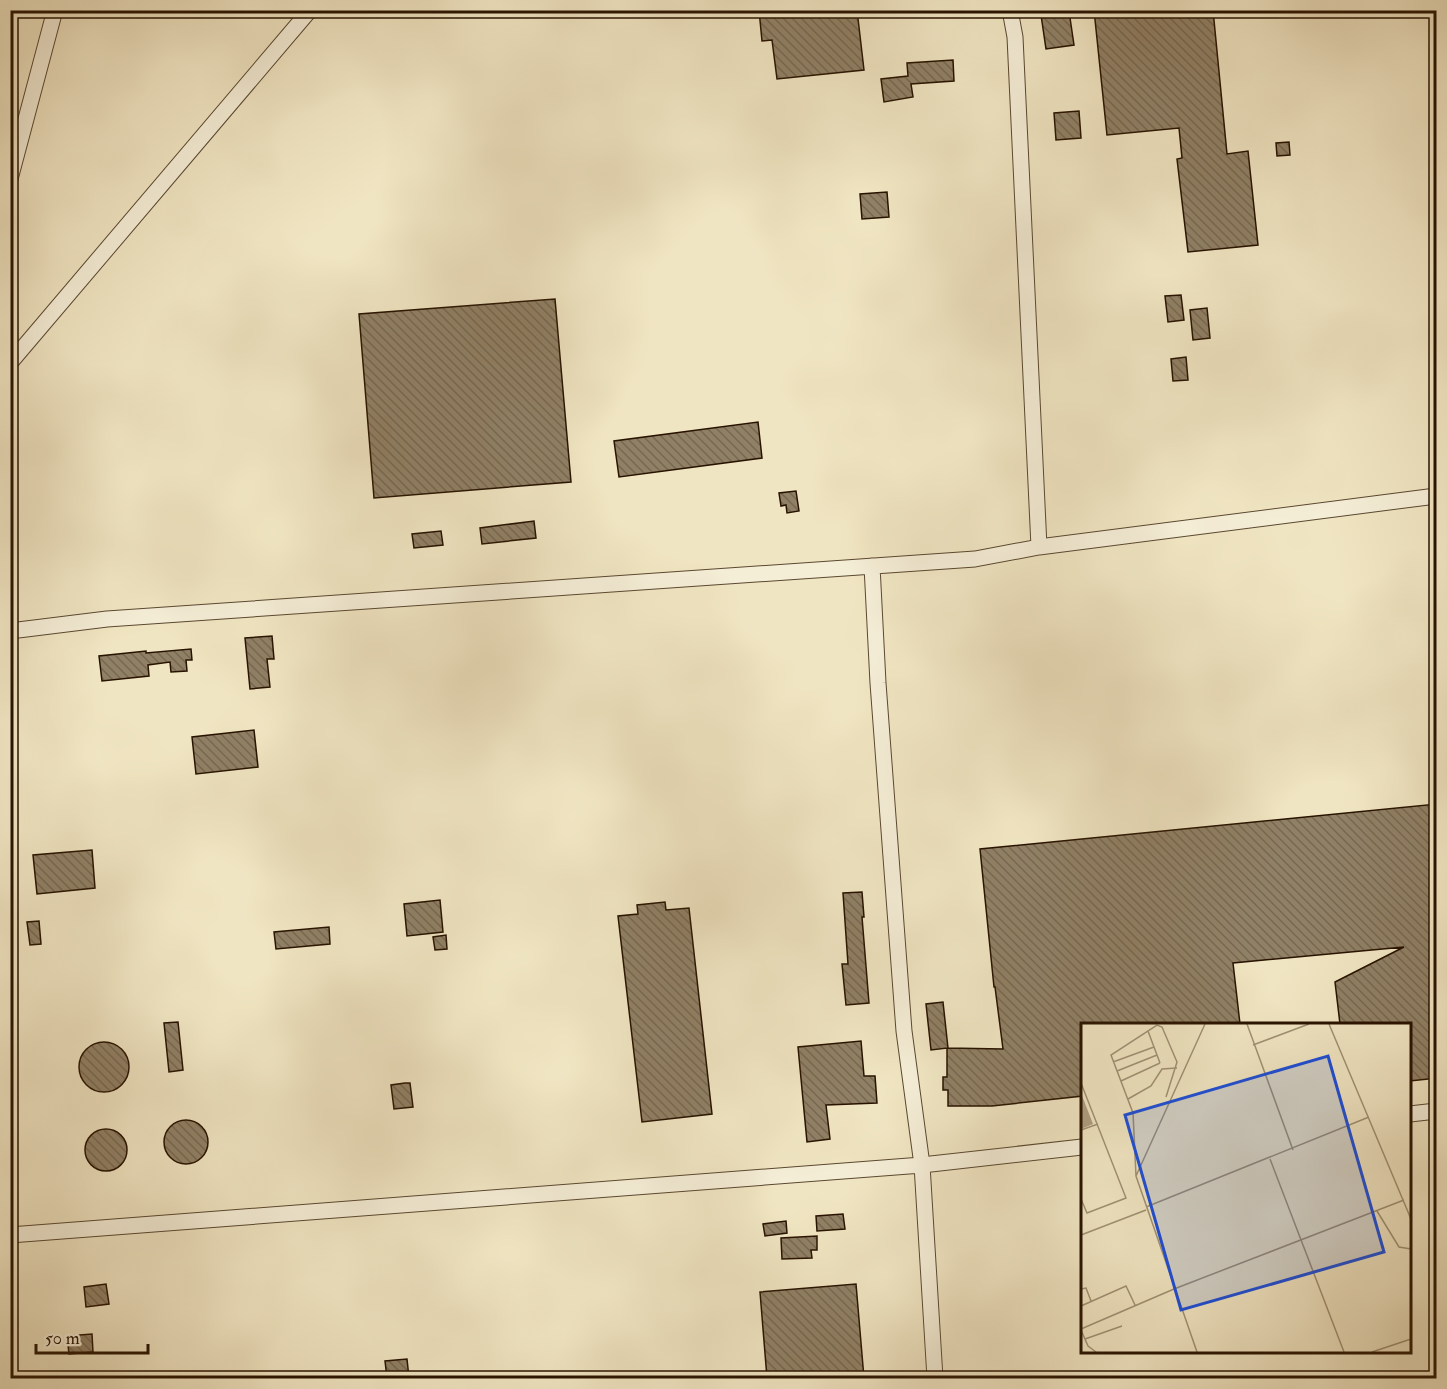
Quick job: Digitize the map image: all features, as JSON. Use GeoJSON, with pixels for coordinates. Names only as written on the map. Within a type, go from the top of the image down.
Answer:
{"type":"FeatureCollection","features":[{"type":"Feature","properties":{"kind":"lane"},"geometry":{"type":"LineString","coordinates":[[10,179],[55,10]]}},
{"type":"Feature","properties":{"kind":"lane"},"geometry":{"type":"LineString","coordinates":[[10,363],[310,10]]}},
{"type":"Feature","properties":{"kind":"lane"},"geometry":{"type":"LineString","coordinates":[[1010,10],[1015,37],[1039,547]]}},
{"type":"Feature","properties":{"kind":"lane"},"geometry":{"type":"LineString","coordinates":[[10,631],[108,619],[975,559],[1039,547],[1437,496]]}},
{"type":"Feature","properties":{"kind":"lane"},"geometry":{"type":"LineString","coordinates":[[872,566],[878,683],[904,1031],[922,1165],[935,1378]]}},
{"type":"Feature","properties":{"kind":"lane"},"geometry":{"type":"LineString","coordinates":[[1411,1114],[1437,1111]]}},
{"type":"Feature","properties":{"kind":"lane"},"geometry":{"type":"LineString","coordinates":[[10,1235],[922,1165],[1081,1147]]}},
{"type":"Feature","properties":{"kind":"building"},"geometry":{"type":"Polygon","coordinates":[[[759,10],[857,10],[864,70],[777,79],[772,40],[762,41],[759,10]]]}},
{"type":"Feature","properties":{"kind":"building"},"geometry":{"type":"Polygon","coordinates":[[[1094,10],[1213,10],[1227,154],[1248,151],[1258,245],[1188,252],[1177,159],[1182,158],[1179,128],[1107,135],[1094,10]]]}},
{"type":"Feature","properties":{"kind":"building"},"geometry":{"type":"Polygon","coordinates":[[[1069,11],[1074,45],[1046,49],[1041,15],[1069,11]]]}},
{"type":"Feature","properties":{"kind":"building"},"geometry":{"type":"Polygon","coordinates":[[[953,60],[954,81],[911,84],[913,97],[884,102],[881,79],[908,76],[907,63],[953,60]]]}},
{"type":"Feature","properties":{"kind":"building"},"geometry":{"type":"Polygon","coordinates":[[[1079,111],[1081,138],[1056,140],[1054,113],[1079,111]]]}},
{"type":"Feature","properties":{"kind":"building"},"geometry":{"type":"Polygon","coordinates":[[[1289,142],[1290,155],[1277,156],[1276,143],[1289,142]]]}},
{"type":"Feature","properties":{"kind":"building"},"geometry":{"type":"Polygon","coordinates":[[[887,192],[889,217],[862,219],[860,194],[887,192]]]}},
{"type":"Feature","properties":{"kind":"building"},"geometry":{"type":"Polygon","coordinates":[[[1181,295],[1184,320],[1168,322],[1165,296],[1181,295]]]}},
{"type":"Feature","properties":{"kind":"building"},"geometry":{"type":"Polygon","coordinates":[[[555,299],[571,482],[374,498],[359,314],[555,299]]]}},
{"type":"Feature","properties":{"kind":"building"},"geometry":{"type":"Polygon","coordinates":[[[1207,308],[1210,338],[1193,340],[1190,310],[1207,308]]]}},
{"type":"Feature","properties":{"kind":"building"},"geometry":{"type":"Polygon","coordinates":[[[1186,357],[1188,380],[1173,381],[1171,359],[1186,357]]]}},
{"type":"Feature","properties":{"kind":"building"},"geometry":{"type":"Polygon","coordinates":[[[758,422],[762,458],[619,477],[614,441],[758,422]]]}},
{"type":"Feature","properties":{"kind":"building"},"geometry":{"type":"Polygon","coordinates":[[[796,491],[799,511],[787,513],[786,505],[781,506],[779,493],[796,491]]]}},
{"type":"Feature","properties":{"kind":"building"},"geometry":{"type":"Polygon","coordinates":[[[534,521],[536,538],[482,544],[480,528],[534,521]]]}},
{"type":"Feature","properties":{"kind":"building"},"geometry":{"type":"Polygon","coordinates":[[[441,531],[443,545],[414,548],[412,534],[441,531]]]}},
{"type":"Feature","properties":{"kind":"building"},"geometry":{"type":"Polygon","coordinates":[[[272,636],[274,659],[267,659],[270,687],[250,689],[245,638],[272,636]]]}},
{"type":"Feature","properties":{"kind":"building"},"geometry":{"type":"Polygon","coordinates":[[[191,649],[192,660],[186,660],[187,671],[171,672],[170,662],[148,665],[149,676],[102,681],[99,656],[191,649]]]}},
{"type":"Feature","properties":{"kind":"building"},"geometry":{"type":"Polygon","coordinates":[[[254,730],[258,767],[196,774],[192,737],[254,730]]]}},
{"type":"Feature","properties":{"kind":"building"},"geometry":{"type":"Polygon","coordinates":[[[1437,804],[1437,1078],[1411,1081],[1411,1023],[1340,1023],[1335,982],[1404,947],[1233,963],[1240,1023],[1081,1023],[1081,1096],[992,1106],[948,1106],[948,1090],[943,1090],[943,1077],[947,1077],[947,1048],[931,1050],[926,1004],[943,1002],[948,1048],[1003,1049],[994,987],[980,849],[1437,804]]]}},
{"type":"Feature","properties":{"kind":"building"},"geometry":{"type":"Polygon","coordinates":[[[92,850],[95,888],[37,894],[33,855],[92,850]]]}},
{"type":"Feature","properties":{"kind":"building"},"geometry":{"type":"Polygon","coordinates":[[[862,892],[869,1003],[846,1005],[842,964],[848,964],[843,893],[862,892]]]}},
{"type":"Feature","properties":{"kind":"building"},"geometry":{"type":"Polygon","coordinates":[[[440,900],[443,932],[407,936],[404,904],[440,900]]]}},
{"type":"Feature","properties":{"kind":"building"},"geometry":{"type":"Polygon","coordinates":[[[665,902],[666,910],[689,908],[712,1114],[642,1122],[618,916],[638,914],[637,905],[665,902]]]}},
{"type":"Feature","properties":{"kind":"building"},"geometry":{"type":"Polygon","coordinates":[[[39,921],[41,944],[30,945],[27,922],[39,921]]]}},
{"type":"Feature","properties":{"kind":"building"},"geometry":{"type":"Polygon","coordinates":[[[329,927],[330,944],[276,949],[274,932],[329,927]]]}},
{"type":"Feature","properties":{"kind":"building"},"geometry":{"type":"Polygon","coordinates":[[[446,935],[447,949],[435,950],[433,937],[446,935]]]}},
{"type":"Feature","properties":{"kind":"building"},"geometry":{"type":"Polygon","coordinates":[[[178,1022],[183,1070],[169,1072],[164,1023],[178,1022]]]}},
{"type":"Feature","properties":{"kind":"building"},"geometry":{"type":"Polygon","coordinates":[[[861,1041],[864,1076],[875,1076],[877,1103],[826,1105],[830,1139],[807,1142],[798,1047],[861,1041]]]}},
{"type":"Feature","properties":{"kind":"building"},"geometry":{"type":"Polygon","coordinates":[[[104,1042],[122,1049],[129,1067],[122,1085],[104,1092],[86,1085],[79,1067],[86,1049],[104,1042]]]}},
{"type":"Feature","properties":{"kind":"building"},"geometry":{"type":"Polygon","coordinates":[[[410,1083],[413,1107],[394,1109],[391,1085],[410,1083]]]}},
{"type":"Feature","properties":{"kind":"building"},"geometry":{"type":"Polygon","coordinates":[[[186,1120],[195,1121],[202,1126],[207,1133],[207,1151],[202,1158],[195,1163],[186,1164],[177,1163],[170,1158],[165,1151],[164,1142],[165,1133],[170,1126],[177,1121],[186,1120]]]}},
{"type":"Feature","properties":{"kind":"building"},"geometry":{"type":"Polygon","coordinates":[[[106,1129],[114,1130],[121,1135],[126,1142],[126,1158],[121,1165],[114,1170],[106,1171],[98,1170],[91,1165],[86,1158],[85,1150],[86,1142],[91,1135],[98,1130],[106,1129]]]}},
{"type":"Feature","properties":{"kind":"building"},"geometry":{"type":"Polygon","coordinates":[[[843,1214],[845,1229],[817,1231],[816,1216],[843,1214]]]}},
{"type":"Feature","properties":{"kind":"building"},"geometry":{"type":"Polygon","coordinates":[[[786,1221],[787,1233],[765,1236],[763,1224],[786,1221]]]}},
{"type":"Feature","properties":{"kind":"building"},"geometry":{"type":"Polygon","coordinates":[[[817,1236],[817,1250],[811,1250],[812,1258],[782,1259],[781,1238],[817,1236]]]}},
{"type":"Feature","properties":{"kind":"building"},"geometry":{"type":"Polygon","coordinates":[[[106,1284],[109,1304],[86,1307],[84,1287],[106,1284]]]}},
{"type":"Feature","properties":{"kind":"building"},"geometry":{"type":"Polygon","coordinates":[[[856,1284],[864,1378],[767,1378],[760,1292],[856,1284]]]}},
{"type":"Feature","properties":{"kind":"building"},"geometry":{"type":"Polygon","coordinates":[[[92,1334],[93,1352],[69,1354],[67,1336],[92,1334]]]}},
{"type":"Feature","properties":{"kind":"building"},"geometry":{"type":"Polygon","coordinates":[[[407,1359],[409,1378],[387,1378],[385,1361],[407,1359]]]}}]}
